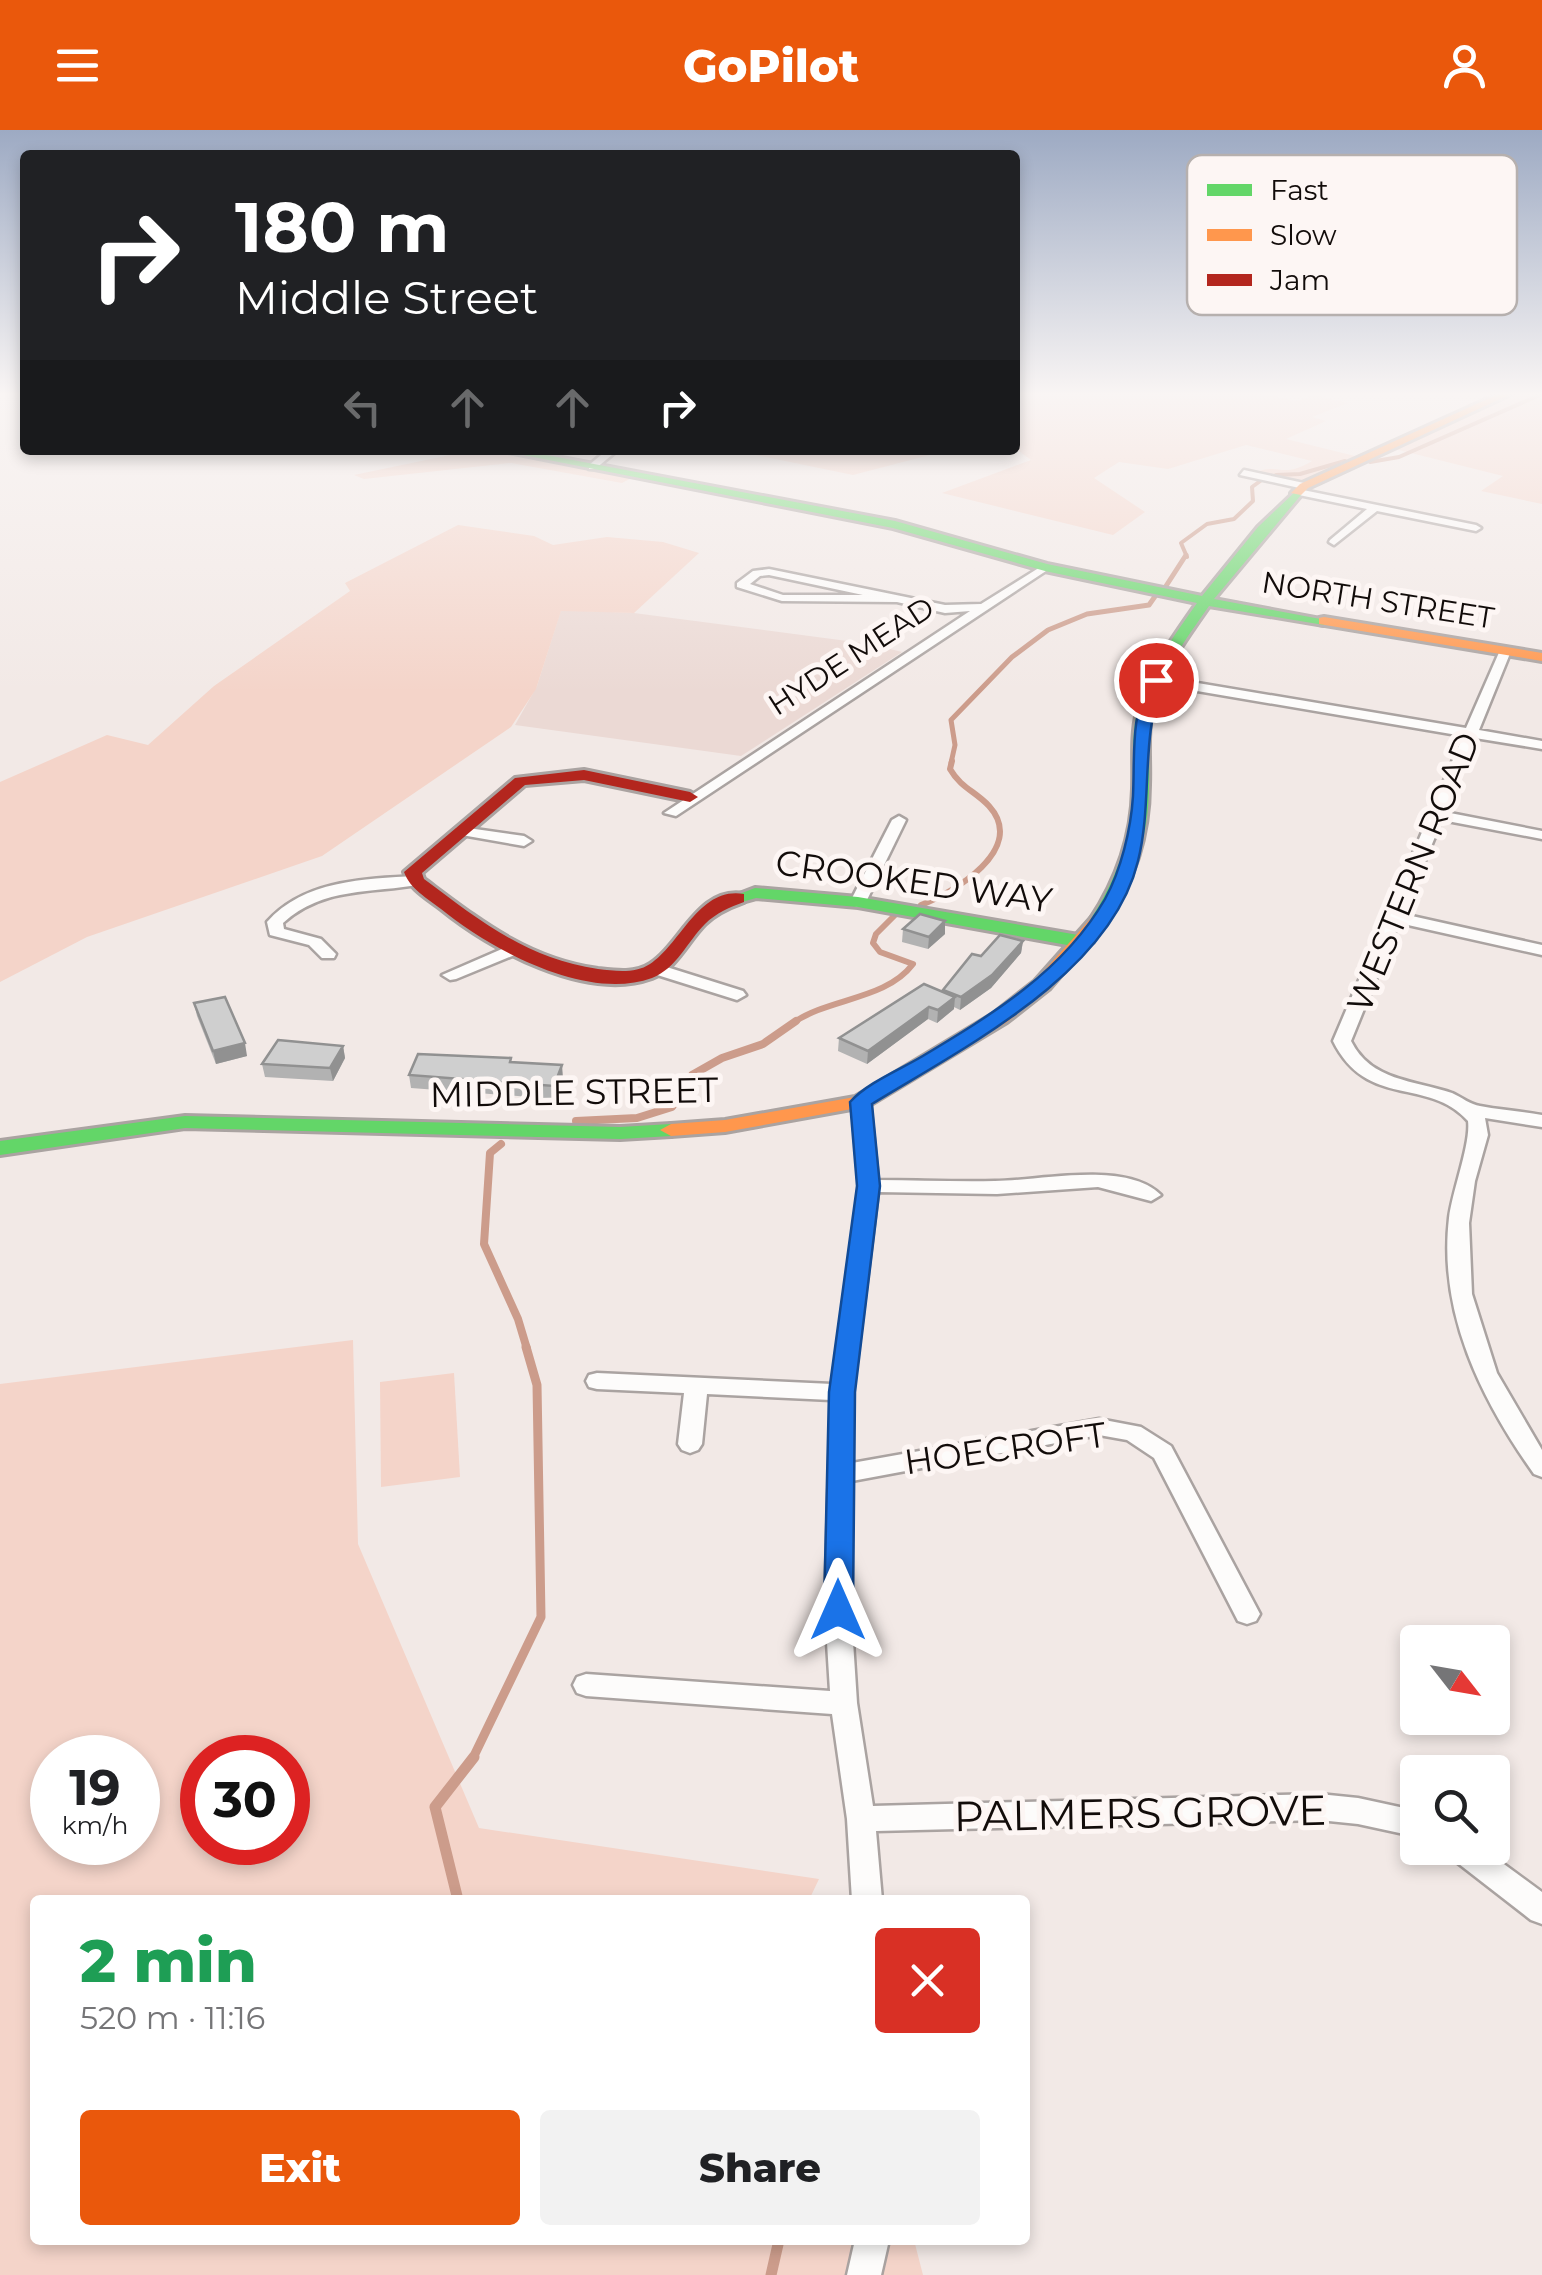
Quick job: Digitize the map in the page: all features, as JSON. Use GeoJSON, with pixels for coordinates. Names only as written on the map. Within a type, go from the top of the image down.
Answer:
{"type":"FeatureCollection","features":[{"type":"Feature","properties":{"kind":"street","name":"NORTH STREET"},"geometry":{"type":"LineString","coordinates":[[712,492],[895,525],[1046,567],[1204,599],[1542,657]]}},
{"type":"Feature","properties":{"kind":"street","name":"MIDDLE STREET"},"geometry":{"type":"LineString","coordinates":[[0,1148],[186,1122],[620,1133],[725,1126],[861,1102],[1000,1018],[1042,985],[1084,942],[1114,898],[1129,864],[1141,797],[1139,764],[1145,707],[1156,680],[1204,599],[1250,541],[1298,492]]}},
{"type":"Feature","properties":{"kind":"street"},"geometry":{"type":"LineString","coordinates":[[1313,492],[1476,528]]}},
{"type":"Feature","properties":{"kind":"street"},"geometry":{"type":"LineString","coordinates":[[1334,542],[1375,508]]}},
{"type":"Feature","properties":{"kind":"street","name":"HYDE MEAD"},"geometry":{"type":"LineString","coordinates":[[671,813],[1046,567]]}},
{"type":"Feature","properties":{"kind":"street"},"geometry":{"type":"LineString","coordinates":[[896,600],[782,598],[742,585],[757,573],[769,572],[946,608],[984,606]]}},
{"type":"Feature","properties":{"kind":"street"},"geometry":{"type":"LineString","coordinates":[[946,608],[958,624]]}},
{"type":"Feature","properties":{"kind":"street","name":"WESTERN ROAD"},"geometry":{"type":"LineString","coordinates":[[1504,651],[1397,918],[1342,1042],[1347,1058],[1364,1071],[1456,1102],[1474,1112],[1500,1112],[1542,1121]]}},
{"type":"Feature","properties":{"kind":"street"},"geometry":{"type":"LineString","coordinates":[[1156,680],[1542,745]]}},
{"type":"Feature","properties":{"kind":"street"},"geometry":{"type":"LineString","coordinates":[[690,797],[630,782],[562,774],[521,780],[413,872],[416,881],[511,950],[586,973],[625,980],[657,969],[737,995]]}},
{"type":"Feature","properties":{"kind":"street"},"geometry":{"type":"LineString","coordinates":[[1438,815],[1542,835]]}},
{"type":"Feature","properties":{"kind":"street"},"geometry":{"type":"LineString","coordinates":[[858,902],[898,820]]}},
{"type":"Feature","properties":{"kind":"street"},"geometry":{"type":"LineString","coordinates":[[460,831],[524,841]]}},
{"type":"Feature","properties":{"kind":"street"},"geometry":{"type":"LineString","coordinates":[[328,954],[315,942],[276,932],[275,922],[288,908],[317,894],[416,881]]}},
{"type":"Feature","properties":{"kind":"street","name":"CROOKED WAY"},"geometry":{"type":"LineString","coordinates":[[657,969],[698,918],[733,898],[777,892],[858,902],[1084,942]]}},
{"type":"Feature","properties":{"kind":"street"},"geometry":{"type":"LineString","coordinates":[[1397,918],[1542,950]]}},
{"type":"Feature","properties":{"kind":"street"},"geometry":{"type":"LineString","coordinates":[[450,975],[511,950]]}},
{"type":"Feature","properties":{"kind":"street"},"geometry":{"type":"LineString","coordinates":[[861,1102],[868,1186],[842,1392],[838,1610],[844,1703],[861,1819],[867,1895]]}},
{"type":"Feature","properties":{"kind":"street"},"geometry":{"type":"LineString","coordinates":[[1474,1112],[1480,1126],[1460,1200],[1458,1232],[1458,1268],[1467,1316],[1480,1366],[1508,1422],[1542,1468]]}},
{"type":"Feature","properties":{"kind":"street"},"geometry":{"type":"LineString","coordinates":[[868,1186],[1018,1186],[1079,1178],[1121,1181],[1151,1194]]}},
{"type":"Feature","properties":{"kind":"street"},"geometry":{"type":"LineString","coordinates":[[597,1381],[842,1392]]}},
{"type":"Feature","properties":{"kind":"street"},"geometry":{"type":"LineString","coordinates":[[690,1444],[696,1386]]}},
{"type":"Feature","properties":{"kind":"street","name":"HOECROFT"},"geometry":{"type":"LineString","coordinates":[[840,1474],[1100,1427],[1133,1433],[1163,1452],[1247,1614]]}},
{"type":"Feature","properties":{"kind":"street"},"geometry":{"type":"LineString","coordinates":[[586,1685],[844,1703]]}},
{"type":"Feature","properties":{"kind":"street","name":"PALMERS GROVE"},"geometry":{"type":"LineString","coordinates":[[861,1819],[1319,1807],[1358,1810],[1400,1820]]}},
{"type":"Feature","properties":{"kind":"street"},"geometry":{"type":"LineString","coordinates":[[1482,1865],[1542,1910]]}},
{"type":"Feature","properties":{"kind":"street"},"geometry":{"type":"LineString","coordinates":[[864,2275],[871,2245]]}},
{"type":"Feature","properties":{"kind":"shaded area"},"geometry":{"type":"Polygon","coordinates":[[[1115,492],[1145,512],[1113,535],[942,493],[1115,492]]]}},
{"type":"Feature","properties":{"kind":"shaded area"},"geometry":{"type":"Polygon","coordinates":[[[1486,492],[1542,492],[1542,504],[1486,492]]]}},
{"type":"Feature","properties":{"kind":"shaded area"},"geometry":{"type":"Polygon","coordinates":[[[458,525],[534,536],[553,545],[607,537],[663,542],[699,553],[634,613],[561,611],[536,689],[511,727],[322,856],[87,937],[0,982],[0,782],[107,735],[148,745],[214,686],[350,591],[345,583],[458,525]]]}},
{"type":"Feature","properties":{"kind":"shaded area"},"geometry":{"type":"Polygon","coordinates":[[[561,610],[634,613],[870,644],[902,652],[741,756],[515,725],[537,686],[561,610]]]}},
{"type":"Feature","properties":{"kind":"shaded area"},"geometry":{"type":"Polygon","coordinates":[[[353,1340],[358,1544],[479,1828],[819,1879],[811,1895],[30,1895],[30,2245],[915,2245],[923,2275],[0,2275],[0,1384],[353,1340]]]}},
{"type":"Feature","properties":{"kind":"shaded area"},"geometry":{"type":"Polygon","coordinates":[[[454,1373],[460,1477],[381,1487],[380,1382],[454,1373]]]}},
{"type":"Feature","properties":{"kind":"building"},"geometry":{"type":"Polygon","coordinates":[[[920,914],[945,921],[929,937],[903,929],[920,914]]]}},
{"type":"Feature","properties":{"kind":"building"},"geometry":{"type":"Polygon","coordinates":[[[1000,935],[1023,941],[992,975],[961,997],[943,990],[972,954],[981,956],[1000,935]]]}},
{"type":"Feature","properties":{"kind":"building"},"geometry":{"type":"Polygon","coordinates":[[[924,984],[955,997],[938,1010],[929,1007],[868,1051],[839,1038],[924,984]]]}},
{"type":"Feature","properties":{"kind":"building"},"geometry":{"type":"Polygon","coordinates":[[[225,997],[245,1043],[213,1051],[194,1003],[225,997]]]}},
{"type":"Feature","properties":{"kind":"building"},"geometry":{"type":"Polygon","coordinates":[[[278,1040],[343,1046],[330,1068],[262,1064],[278,1040]]]}},
{"type":"Feature","properties":{"kind":"building"},"geometry":{"type":"Polygon","coordinates":[[[418,1054],[511,1058],[510,1062],[562,1065],[554,1086],[409,1075],[418,1054]]]}},
{"type":"Feature","properties":{"kind":"waterway"},"geometry":{"type":"LineString","coordinates":[[1187,557],[1181,543],[1207,524],[1234,519],[1253,501],[1252,492]]}},
{"type":"Feature","properties":{"kind":"waterway"},"geometry":{"type":"LineString","coordinates":[[1166,586],[1186,555]]}},
{"type":"Feature","properties":{"kind":"waterway"},"geometry":{"type":"LineString","coordinates":[[951,763],[955,745],[951,720],[1012,657],[1048,630],[1087,614],[1149,605],[1156,595]]}},
{"type":"Feature","properties":{"kind":"waterway"},"geometry":{"type":"LineString","coordinates":[[921,905],[967,880],[993,853],[999,838],[999,822],[989,806],[954,775],[950,769],[952,761]]}},
{"type":"Feature","properties":{"kind":"waterway"},"geometry":{"type":"LineString","coordinates":[[794,1023],[902,976],[913,964],[880,952],[873,943],[876,934],[896,914]]}},
{"type":"Feature","properties":{"kind":"waterway"},"geometry":{"type":"LineString","coordinates":[[576,1121],[637,1118],[672,1107],[692,1075],[722,1058],[763,1044],[794,1023]]}},
{"type":"Feature","properties":{"kind":"waterway"},"geometry":{"type":"LineString","coordinates":[[501,1144],[490,1153],[484,1244],[518,1319],[527,1349]]}},
{"type":"Feature","properties":{"kind":"waterway"},"geometry":{"type":"LineString","coordinates":[[473,1759],[541,1617],[537,1385],[526,1347]]}},
{"type":"Feature","properties":{"kind":"waterway"},"geometry":{"type":"LineString","coordinates":[[457,1895],[435,1807],[473,1759]]}},
{"type":"Feature","properties":{"kind":"waterway"},"geometry":{"type":"LineString","coordinates":[[771,2275],[778,2245]]}},
{"type":"Feature","properties":{"kind":"traffic: fast"},"geometry":{"type":"LineString","coordinates":[[723,492],[895,525],[1045,567],[1229,606],[1324,621]]}},
{"type":"Feature","properties":{"kind":"traffic: fast"},"geometry":{"type":"LineString","coordinates":[[1099,920],[1123,877],[1137,831],[1142,729],[1154,684],[1215,587],[1297,493]]}},
{"type":"Feature","properties":{"kind":"traffic: fast"},"geometry":{"type":"LineString","coordinates":[[738,898],[755,893],[858,902],[1084,942]]}},
{"type":"Feature","properties":{"kind":"traffic: fast"},"geometry":{"type":"LineString","coordinates":[[0,1148],[185,1122],[620,1133],[671,1130]]}},
{"type":"Feature","properties":{"kind":"traffic: slow"},"geometry":{"type":"LineString","coordinates":[[1324,621],[1542,657]]}},
{"type":"Feature","properties":{"kind":"traffic: slow"},"geometry":{"type":"LineString","coordinates":[[671,1130],[725,1126],[861,1102],[1000,1018],[1042,985],[1099,920]]}},
{"type":"Feature","properties":{"kind":"traffic: jam"},"geometry":{"type":"LineString","coordinates":[[690,797],[584,775],[521,781],[413,872],[416,881],[510,949],[563,968],[607,976],[645,974],[658,967],[700,919],[738,898]]}},
{"type":"Feature","properties":{"kind":"route"},"geometry":{"type":"LineString","coordinates":[[838,1610],[842,1392],[868,1186],[861,1102],[1000,1018],[1042,985],[1084,942],[1114,898],[1129,864],[1141,797],[1139,764],[1145,707],[1156,680]]}}]}
